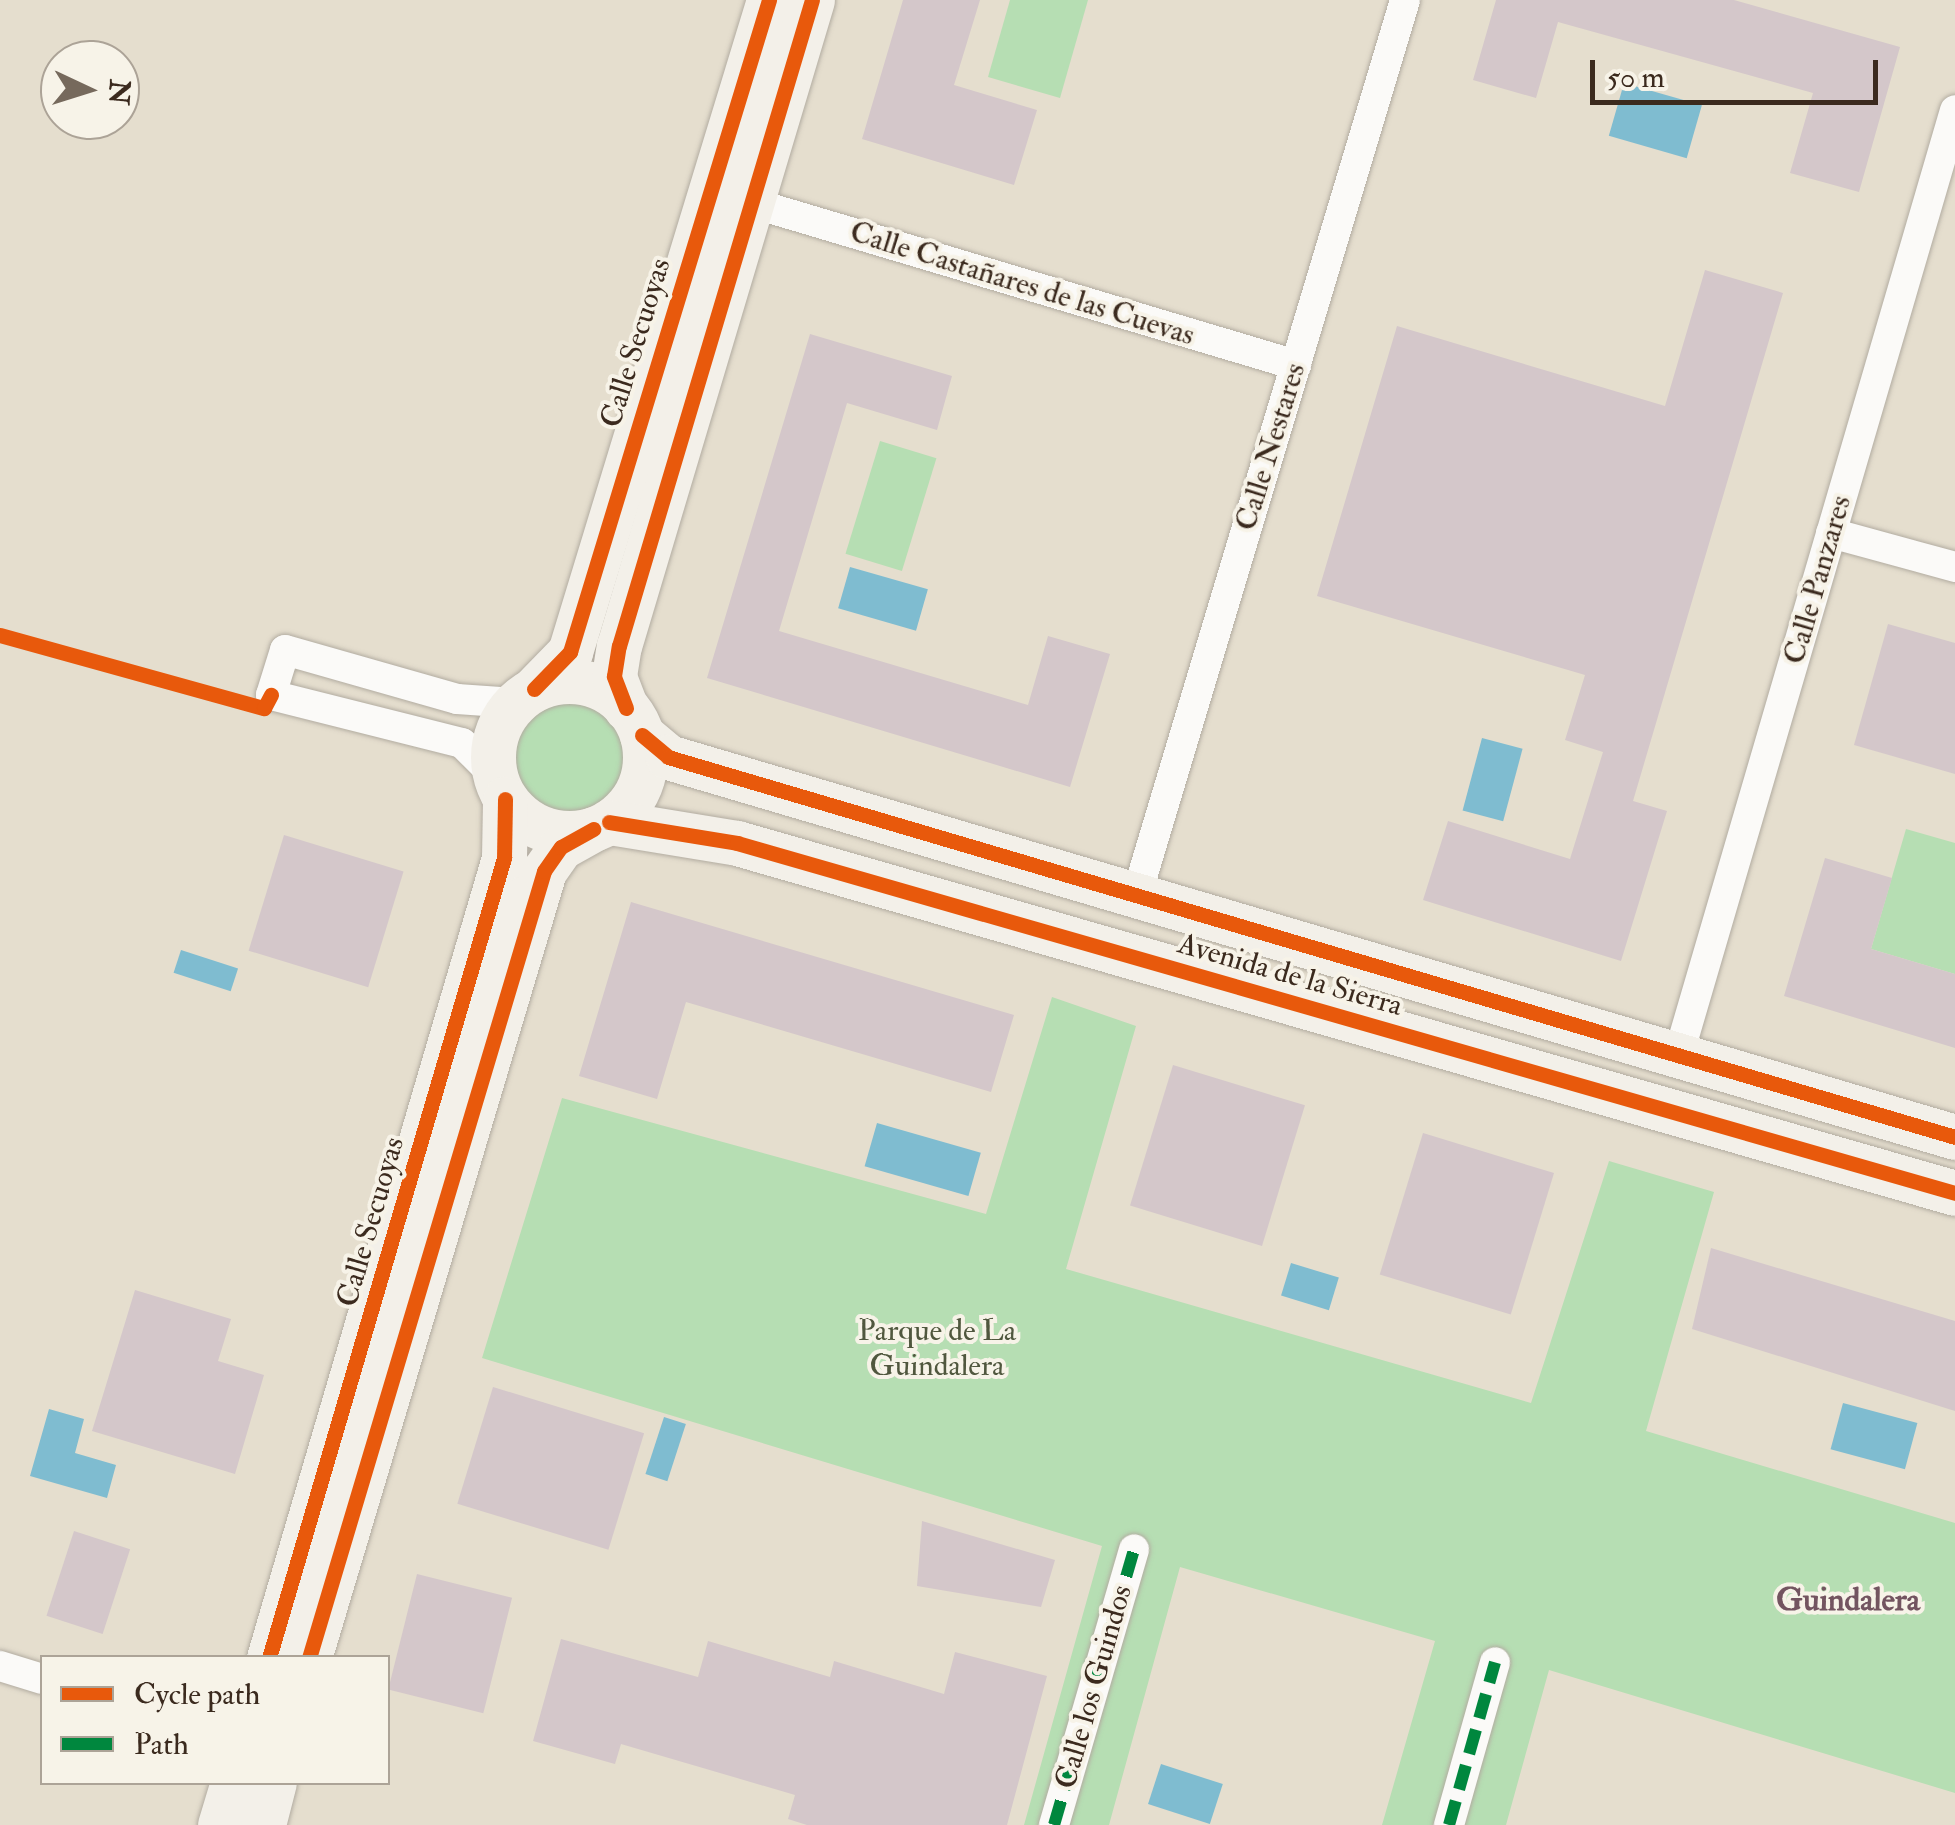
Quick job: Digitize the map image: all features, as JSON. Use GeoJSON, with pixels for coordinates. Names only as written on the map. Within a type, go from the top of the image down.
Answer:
{"type":"FeatureCollection","features":[{"type":"Feature","properties":{"kind":"main road","name":"Calle Secuoyas"},"geometry":{"type":"LineString","coordinates":[[524,696],[570,652],[769,0]]}},
{"type":"Feature","properties":{"kind":"main road"},"geometry":{"type":"LineString","coordinates":[[634,721],[584,682],[524,696],[500,724],[500,787],[544,830],[601,826],[640,784],[634,721],[614,676],[619,646],[812,0]]}},
{"type":"Feature","properties":{"kind":"main road","name":"Avenida de la Sierra"},"geometry":{"type":"LineString","coordinates":[[634,721],[668,757],[1680,1050],[1955,1137]]}},
{"type":"Feature","properties":{"kind":"main road","name":"Calle Secuoyas"},"geometry":{"type":"LineString","coordinates":[[270,1655],[504,858],[500,787]]}},
{"type":"Feature","properties":{"kind":"main road","name":"Calle Secuoyas"},"geometry":{"type":"LineString","coordinates":[[310,1655],[544,871],[601,826]]}},
{"type":"Feature","properties":{"kind":"main road","name":"Avenida de la Sierra"},"geometry":{"type":"LineString","coordinates":[[601,826],[737,843],[1955,1193]]}},
{"type":"Feature","properties":{"kind":"main road"},"geometry":{"type":"LineString","coordinates":[[220,1825],[232,1785]]}},
{"type":"Feature","properties":{"kind":"main road"},"geometry":{"type":"LineString","coordinates":[[262,1825],[273,1785]]}},
{"type":"Feature","properties":{"kind":"street","name":"Calle Nestares"},"geometry":{"type":"LineString","coordinates":[[1137,894],[1405,0]]}},
{"type":"Feature","properties":{"kind":"street","name":"Calle Panzares"},"geometry":{"type":"LineString","coordinates":[[1680,1050],[1955,110]]}},
{"type":"Feature","properties":{"kind":"street","name":"Calle Castañares de las Cuevas"},"geometry":{"type":"LineString","coordinates":[[749,202],[1296,366]]}},
{"type":"Feature","properties":{"kind":"street"},"geometry":{"type":"LineString","coordinates":[[1832,533],[1955,568]]}},
{"type":"Feature","properties":{"kind":"street"},"geometry":{"type":"LineString","coordinates":[[500,787],[462,743],[271,694],[285,650],[442,696],[524,696]]}},
{"type":"Feature","properties":{"kind":"street","name":"Calle los Guindos"},"geometry":{"type":"LineString","coordinates":[[1054,1825],[1134,1549]]}},
{"type":"Feature","properties":{"kind":"street"},"geometry":{"type":"LineString","coordinates":[[1449,1825],[1495,1662]]}},
{"type":"Feature","properties":{"kind":"street"},"geometry":{"type":"LineString","coordinates":[[0,1666],[40,1678]]}},
{"type":"Feature","properties":{"kind":"green space"},"geometry":{"type":"Polygon","coordinates":[[[1010,0],[1088,0],[1060,98],[988,77],[1010,0]]]}},
{"type":"Feature","properties":{"kind":"green space"},"geometry":{"type":"Polygon","coordinates":[[[880,441],[936,458],[902,571],[846,554],[880,441]]]}},
{"type":"Feature","properties":{"kind":"green space"},"geometry":{"type":"Polygon","coordinates":[[[565,688],[590,693],[612,707],[626,729],[631,754],[626,779],[612,801],[590,815],[565,820],[540,815],[518,801],[504,779],[499,754],[504,729],[518,707],[540,693],[565,688]]]}},
{"type":"Feature","properties":{"kind":"green space"},"geometry":{"type":"Polygon","coordinates":[[[1906,829],[1955,843],[1955,974],[1871,949],[1906,829]]]}},
{"type":"Feature","properties":{"kind":"green space","name":"Parque de La Guindalera"},"geometry":{"type":"Polygon","coordinates":[[[1052,997],[1136,1026],[1066,1269],[1531,1403],[1609,1161],[1714,1192],[1646,1431],[1955,1523],[1955,1793],[1549,1670],[1506,1825],[1382,1825],[1435,1641],[1180,1567],[1109,1825],[1024,1825],[1102,1546],[482,1358],[562,1098],[986,1214],[1052,997]]]}},
{"type":"Feature","properties":{"kind":"water"},"geometry":{"type":"Polygon","coordinates":[[[1624,83],[1702,105],[1687,158],[1609,136],[1624,83]]]}},
{"type":"Feature","properties":{"kind":"water"},"geometry":{"type":"Polygon","coordinates":[[[850,567],[928,589],[916,631],[838,608],[850,567]]]}},
{"type":"Feature","properties":{"kind":"water"},"geometry":{"type":"Polygon","coordinates":[[[1482,738],[1523,749],[1503,821],[1463,810],[1482,738]]]}},
{"type":"Feature","properties":{"kind":"water"},"geometry":{"type":"Polygon","coordinates":[[[181,950],[238,969],[231,991],[174,973],[181,950]]]}},
{"type":"Feature","properties":{"kind":"water"},"geometry":{"type":"Polygon","coordinates":[[[877,1123],[981,1153],[968,1196],[865,1166],[877,1123]]]}},
{"type":"Feature","properties":{"kind":"water"},"geometry":{"type":"Polygon","coordinates":[[[1291,1263],[1339,1278],[1329,1310],[1281,1296],[1291,1263]]]}},
{"type":"Feature","properties":{"kind":"water"},"geometry":{"type":"Polygon","coordinates":[[[1843,1403],[1917,1423],[1905,1469],[1831,1449],[1843,1403]]]}},
{"type":"Feature","properties":{"kind":"water"},"geometry":{"type":"Polygon","coordinates":[[[49,1409],[84,1419],[75,1453],[116,1465],[107,1498],[30,1476],[49,1409]]]}},
{"type":"Feature","properties":{"kind":"water"},"geometry":{"type":"Polygon","coordinates":[[[664,1417],[686,1424],[667,1481],[645,1474],[664,1417]]]}},
{"type":"Feature","properties":{"kind":"water"},"geometry":{"type":"Polygon","coordinates":[[[1161,1764],[1223,1784],[1210,1824],[1148,1804],[1161,1764]]]}},
{"type":"Feature","properties":{"kind":"building"},"geometry":{"type":"Polygon","coordinates":[[[903,0],[980,0],[954,85],[1037,110],[1014,185],[862,139],[903,0]]]}},
{"type":"Feature","properties":{"kind":"building"},"geometry":{"type":"Polygon","coordinates":[[[1496,0],[1734,0],[1900,47],[1859,192],[1790,173],[1813,93],[1558,22],[1536,98],[1473,80],[1496,0]]]}},
{"type":"Feature","properties":{"kind":"building"},"geometry":{"type":"Polygon","coordinates":[[[1705,270],[1783,293],[1633,801],[1667,811],[1621,961],[1423,900],[1448,821],[1570,859],[1603,752],[1565,740],[1585,675],[1317,596],[1397,326],[1665,406],[1705,270]]]}},
{"type":"Feature","properties":{"kind":"building"},"geometry":{"type":"Polygon","coordinates":[[[810,334],[952,376],[937,430],[847,403],[779,631],[1028,705],[1048,636],[1110,654],[1070,787],[707,678],[810,334]]]}},
{"type":"Feature","properties":{"kind":"building"},"geometry":{"type":"Polygon","coordinates":[[[1888,624],[1955,643],[1955,774],[1854,745],[1888,624]]]}},
{"type":"Feature","properties":{"kind":"building"},"geometry":{"type":"Polygon","coordinates":[[[284,835],[404,872],[368,987],[249,951],[284,835]]]}},
{"type":"Feature","properties":{"kind":"building"},"geometry":{"type":"Polygon","coordinates":[[[1825,858],[1892,878],[1871,949],[1955,974],[1955,1048],[1784,996],[1825,858]]]}},
{"type":"Feature","properties":{"kind":"building"},"geometry":{"type":"Polygon","coordinates":[[[631,902],[1014,1015],[991,1092],[686,1002],[657,1099],[579,1076],[631,902]]]}},
{"type":"Feature","properties":{"kind":"building"},"geometry":{"type":"Polygon","coordinates":[[[1173,1065],[1305,1105],[1262,1246],[1130,1206],[1173,1065]]]}},
{"type":"Feature","properties":{"kind":"building"},"geometry":{"type":"Polygon","coordinates":[[[1423,1133],[1554,1173],[1511,1315],[1380,1275],[1423,1133]]]}},
{"type":"Feature","properties":{"kind":"building"},"geometry":{"type":"Polygon","coordinates":[[[1711,1248],[1955,1321],[1955,1411],[1692,1329],[1711,1248]]]}},
{"type":"Feature","properties":{"kind":"building"},"geometry":{"type":"Polygon","coordinates":[[[135,1290],[231,1319],[218,1361],[264,1375],[235,1474],[92,1431],[135,1290]]]}},
{"type":"Feature","properties":{"kind":"building"},"geometry":{"type":"Polygon","coordinates":[[[493,1387],[644,1433],[608,1550],[457,1504],[493,1387]]]}},
{"type":"Feature","properties":{"kind":"building"},"geometry":{"type":"Polygon","coordinates":[[[922,1521],[1055,1560],[1041,1607],[917,1586],[922,1521]]]}},
{"type":"Feature","properties":{"kind":"building"},"geometry":{"type":"Polygon","coordinates":[[[74,1531],[130,1549],[103,1634],[46,1616],[74,1531]]]}},
{"type":"Feature","properties":{"kind":"building"},"geometry":{"type":"Polygon","coordinates":[[[417,1574],[512,1598],[483,1713],[390,1690],[417,1574]]]}},
{"type":"Feature","properties":{"kind":"building"},"geometry":{"type":"Polygon","coordinates":[[[561,1639],[698,1677],[708,1641],[830,1677],[834,1661],[944,1694],[955,1652],[1047,1676],[1007,1825],[807,1825],[788,1819],[795,1795],[621,1744],[615,1764],[533,1741],[561,1639]]]}},
{"type":"Feature","properties":{"kind":"marked path"},"geometry":{"type":"LineString","coordinates":[[1054,1825],[1134,1549]]}},
{"type":"Feature","properties":{"kind":"marked path"},"geometry":{"type":"LineString","coordinates":[[1449,1825],[1495,1662]]}},
{"type":"Feature","properties":{"kind":"cycle path"},"geometry":{"type":"LineString","coordinates":[[534,689],[570,652],[769,0]]}},
{"type":"Feature","properties":{"kind":"cycle path"},"geometry":{"type":"LineString","coordinates":[[626,708],[614,676],[619,646],[812,0]]}},
{"type":"Feature","properties":{"kind":"cycle path"},"geometry":{"type":"LineString","coordinates":[[0,635],[264,708],[271,695]]}},
{"type":"Feature","properties":{"kind":"cycle path"},"geometry":{"type":"LineString","coordinates":[[642,735],[668,757],[1955,1137]]}},
{"type":"Feature","properties":{"kind":"cycle path"},"geometry":{"type":"LineString","coordinates":[[270,1655],[504,858],[505,799]]}},
{"type":"Feature","properties":{"kind":"cycle path"},"geometry":{"type":"LineString","coordinates":[[609,822],[737,843],[1955,1193]]}},
{"type":"Feature","properties":{"kind":"cycle path"},"geometry":{"type":"LineString","coordinates":[[310,1655],[544,871],[561,847],[593,829]]}},
{"type":"Feature","properties":{"kind":"district","name":"Guindalera"},"geometry":{"type":"Point","coordinates":[1848,1600]}}]}
